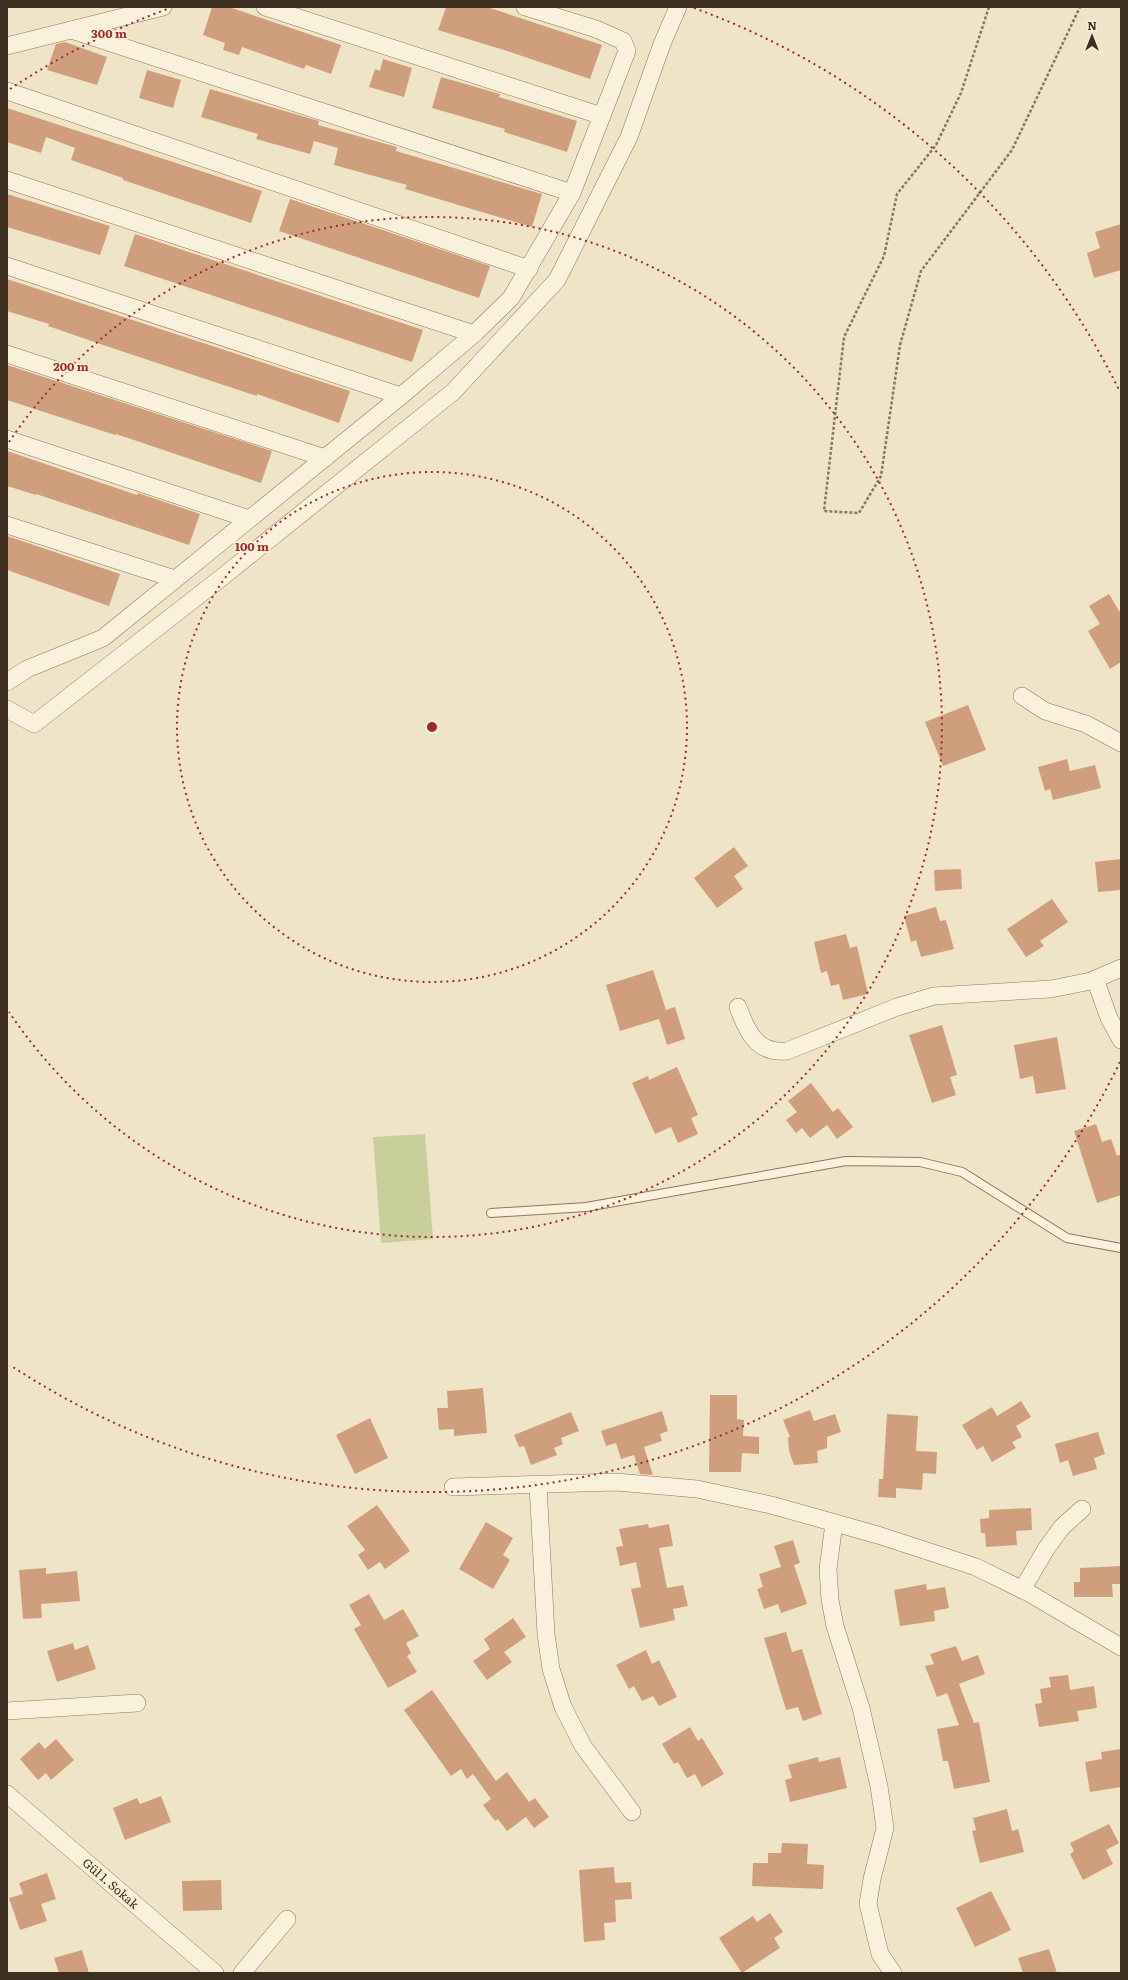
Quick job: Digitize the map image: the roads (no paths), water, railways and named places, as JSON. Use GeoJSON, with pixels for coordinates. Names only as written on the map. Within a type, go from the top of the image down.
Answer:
{"type":"FeatureCollection","features":[{"type":"Feature","properties":{"kind":"street"},"geometry":{"type":"LineString","coordinates":[[7,46],[163,7]]}},
{"type":"Feature","properties":{"kind":"street"},"geometry":{"type":"LineString","coordinates":[[265,7],[602,116]]}},
{"type":"Feature","properties":{"kind":"street"},"geometry":{"type":"LineString","coordinates":[[7,682],[27,669],[103,638],[401,396],[474,334],[511,298],[572,193],[627,51],[623,41],[596,29],[525,7]]}},
{"type":"Feature","properties":{"kind":"street"},"geometry":{"type":"LineString","coordinates":[[7,709],[34,724],[221,578],[453,392],[557,280],[629,137],[662,44],[678,7]]}},
{"type":"Feature","properties":{"kind":"street"},"geometry":{"type":"LineString","coordinates":[[71,30],[572,193]]}},
{"type":"Feature","properties":{"kind":"street"},"geometry":{"type":"LineString","coordinates":[[7,91],[529,269]]}},
{"type":"Feature","properties":{"kind":"street"},"geometry":{"type":"LineString","coordinates":[[7,180],[474,334]]}},
{"type":"Feature","properties":{"kind":"street"},"geometry":{"type":"LineString","coordinates":[[7,266],[401,396]]}},
{"type":"Feature","properties":{"kind":"street"},"geometry":{"type":"LineString","coordinates":[[7,354],[324,458]]}},
{"type":"Feature","properties":{"kind":"street"},"geometry":{"type":"LineString","coordinates":[[7,439],[249,519]]}},
{"type":"Feature","properties":{"kind":"street"},"geometry":{"type":"LineString","coordinates":[[7,525],[175,579]]}},
{"type":"Feature","properties":{"kind":"street"},"geometry":{"type":"LineString","coordinates":[[1022,696],[1045,711],[1086,724],[1121,743]]}},
{"type":"Feature","properties":{"kind":"street"},"geometry":{"type":"LineString","coordinates":[[738,1007],[744,1024],[755,1041],[765,1048],[776,1052],[787,1050],[897,1007],[934,996],[1051,988],[1095,979],[1121,968]]}},
{"type":"Feature","properties":{"kind":"street"},"geometry":{"type":"LineString","coordinates":[[1095,979],[1109,1018],[1121,1040]]}},
{"type":"Feature","properties":{"kind":"street"},"geometry":{"type":"LineString","coordinates":[[453,1488],[616,1482],[697,1489],[771,1505],[976,1567],[1022,1590],[1121,1647]]}},
{"type":"Feature","properties":{"kind":"street"},"geometry":{"type":"LineString","coordinates":[[538,1485],[546,1634],[551,1669],[563,1707],[583,1746],[632,1812]]}},
{"type":"Feature","properties":{"kind":"street"},"geometry":{"type":"LineString","coordinates":[[1022,1590],[1046,1549],[1062,1527],[1082,1509]]}},
{"type":"Feature","properties":{"kind":"street"},"geometry":{"type":"LineString","coordinates":[[834,1523],[828,1569],[830,1600],[835,1626],[861,1708],[879,1786],[885,1828],[872,1879],[868,1904],[880,1954],[893,1973]]}},
{"type":"Feature","properties":{"kind":"street"},"geometry":{"type":"LineString","coordinates":[[7,1711],[137,1703]]}},
{"type":"Feature","properties":{"kind":"street","name":"Gül 1. Sokak"},"geometry":{"type":"LineString","coordinates":[[7,1794],[215,1973]]}},
{"type":"Feature","properties":{"kind":"street"},"geometry":{"type":"LineString","coordinates":[[242,1973],[287,1919]]}},
{"type":"Feature","properties":{"kind":"lane"},"geometry":{"type":"LineString","coordinates":[[491,1213],[586,1207],[846,1161],[920,1162],[962,1172],[1067,1238],[1121,1248]]}}]}
